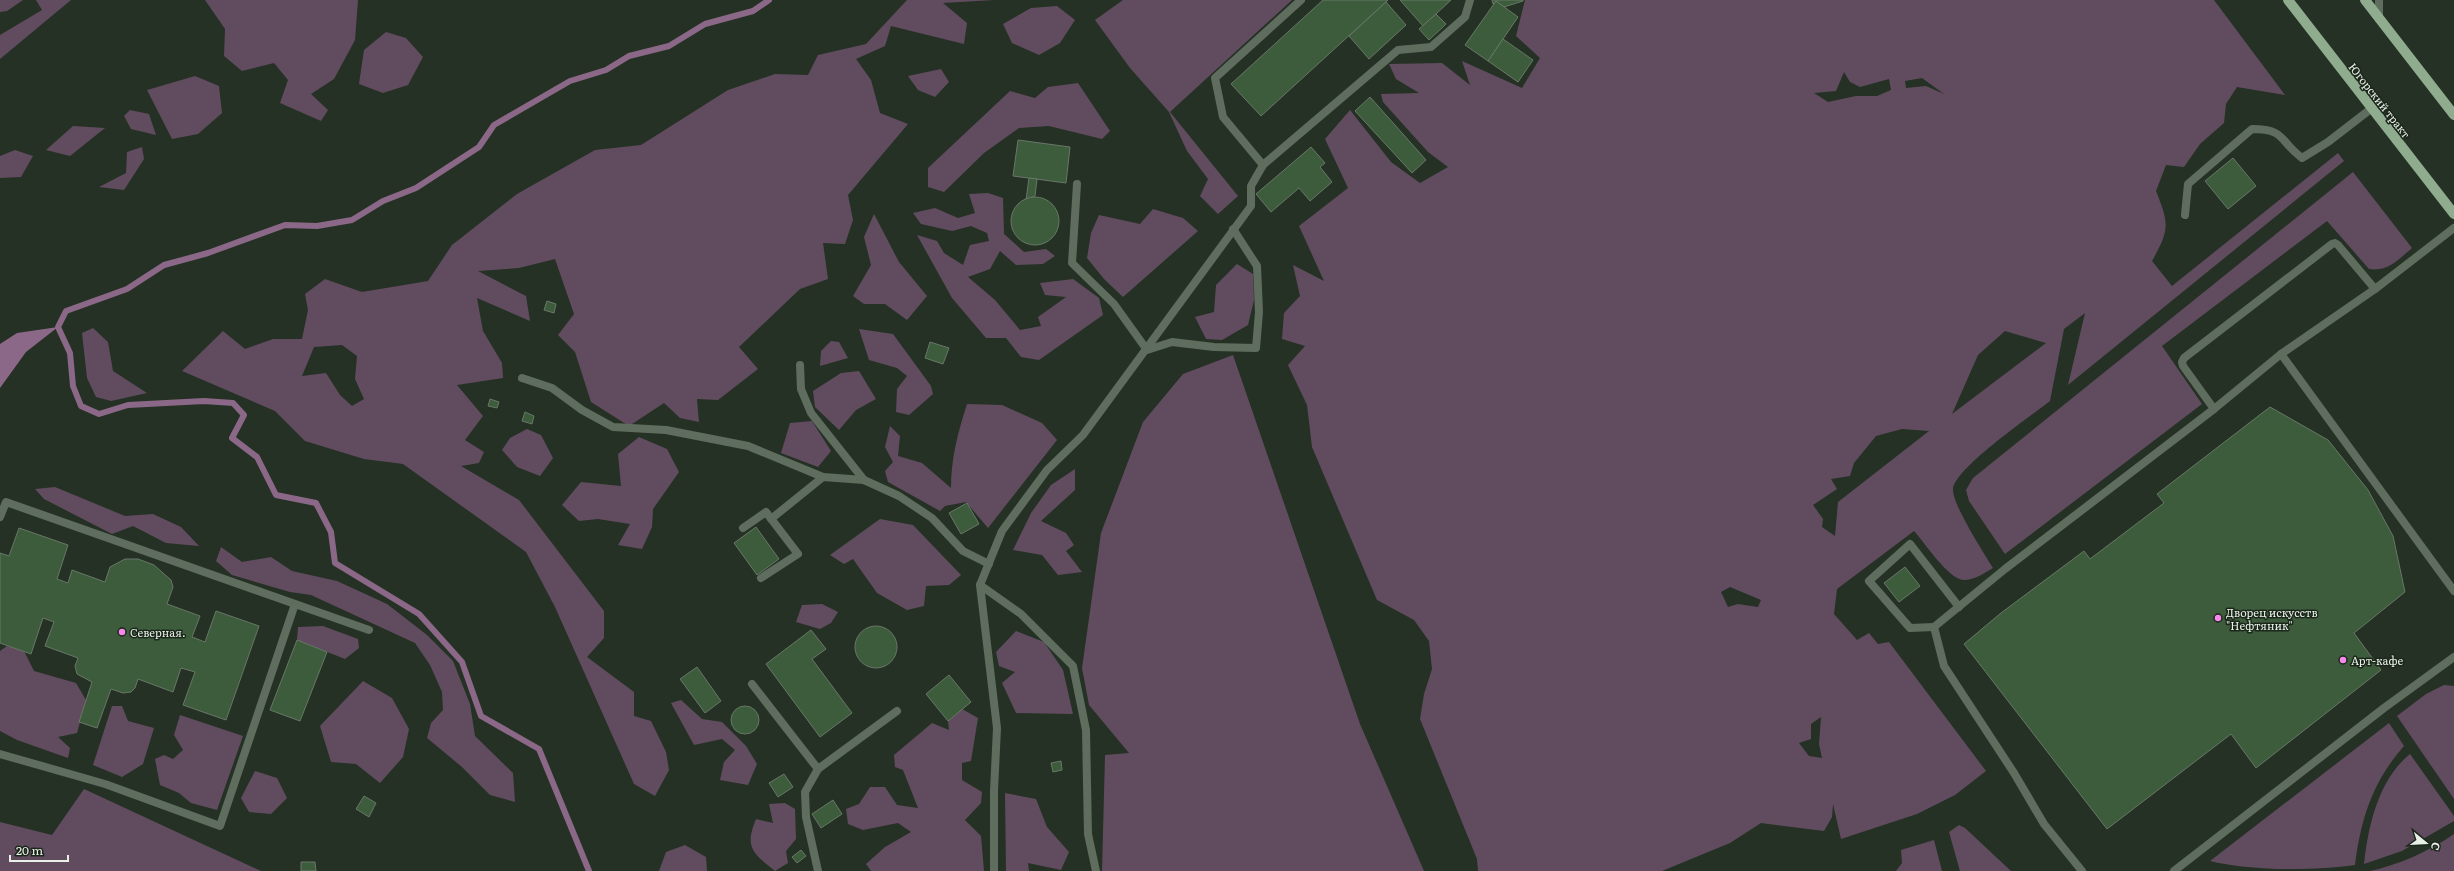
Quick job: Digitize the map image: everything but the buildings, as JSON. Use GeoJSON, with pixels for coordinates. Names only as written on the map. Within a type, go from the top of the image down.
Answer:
{"type":"FeatureCollection","features":[{"type":"Feature","properties":{"kind":"main road","name":"Югорский тракт"},"geometry":{"type":"LineString","coordinates":[[2288,0],[2454,214]]}},
{"type":"Feature","properties":{"kind":"main road"},"geometry":{"type":"LineString","coordinates":[[2365,0],[2454,115]]}},
{"type":"Feature","properties":{"kind":"lane"},"geometry":{"type":"LineString","coordinates":[[1263,165],[1223,117],[1215,78],[1301,0]]}},
{"type":"Feature","properties":{"kind":"lane"},"geometry":{"type":"LineString","coordinates":[[994,871],[994,791],[997,728],[980,585],[1002,531],[1048,470],[1083,435],[1147,350],[1251,206],[1251,186],[1263,165],[1398,50],[1431,48],[1465,17],[1470,0]]}},
{"type":"Feature","properties":{"kind":"lane"},"geometry":{"type":"LineString","coordinates":[[2379,0],[2379,19]]}},
{"type":"Feature","properties":{"kind":"lane"},"geometry":{"type":"LineString","coordinates":[[2185,215],[2188,184],[2252,129],[2266,129],[2279,133],[2302,158],[2328,142],[2372,108]]}},
{"type":"Feature","properties":{"kind":"lane"},"geometry":{"type":"LineString","coordinates":[[1077,184],[1072,263],[1114,304],[1147,350]]}},
{"type":"Feature","properties":{"kind":"lane"},"geometry":{"type":"LineString","coordinates":[[1959,607],[1910,544],[1869,581],[1910,628],[1934,627],[1959,607],[2005,569],[2214,409],[2281,354],[2375,289],[2454,228]]}},
{"type":"Feature","properties":{"kind":"lane"},"geometry":{"type":"LineString","coordinates":[[1147,350],[1172,342],[1214,347],[1256,348],[1259,312],[1257,266],[1233,229]]}},
{"type":"Feature","properties":{"kind":"lane"},"geometry":{"type":"LineString","coordinates":[[2214,409],[2183,366],[2182,362],[2184,358],[2332,244],[2335,242],[2338,245],[2375,289]]}},
{"type":"Feature","properties":{"kind":"lane"},"geometry":{"type":"LineString","coordinates":[[2281,354],[2454,591]]}},
{"type":"Feature","properties":{"kind":"lane"},"geometry":{"type":"LineString","coordinates":[[800,365],[800,389],[812,413],[864,480]]}},
{"type":"Feature","properties":{"kind":"lane"},"geometry":{"type":"LineString","coordinates":[[522,378],[552,388],[582,410],[614,427],[666,430],[748,446],[824,478],[864,480],[899,496],[932,518],[963,551],[988,564]]}},
{"type":"Feature","properties":{"kind":"lane"},"geometry":{"type":"LineString","coordinates":[[771,519],[824,478]]}},
{"type":"Feature","properties":{"kind":"lane"},"geometry":{"type":"LineString","coordinates":[[0,517],[6,502],[369,630]]}},
{"type":"Feature","properties":{"kind":"lane"},"geometry":{"type":"LineString","coordinates":[[743,528],[766,512],[798,554],[762,578]]}},
{"type":"Feature","properties":{"kind":"lane"},"geometry":{"type":"LineString","coordinates":[[980,585],[1021,614],[1073,666],[1086,730],[1088,834],[1096,871]]}},
{"type":"Feature","properties":{"kind":"lane"},"geometry":{"type":"LineString","coordinates":[[0,754],[105,784],[220,826],[295,604]]}},
{"type":"Feature","properties":{"kind":"lane"},"geometry":{"type":"LineString","coordinates":[[1934,627],[1944,666],[2014,773],[2044,824],[2082,871]]}},
{"type":"Feature","properties":{"kind":"lane"},"geometry":{"type":"LineString","coordinates":[[2174,871],[2384,708],[2454,657]]}},
{"type":"Feature","properties":{"kind":"lane"},"geometry":{"type":"LineString","coordinates":[[752,684],[818,769]]}},
{"type":"Feature","properties":{"kind":"lane"},"geometry":{"type":"LineString","coordinates":[[818,871],[806,817],[806,792],[818,769],[897,711]]}},
{"type":"Feature","properties":{"kind":"shaded area"},"geometry":{"type":"Polygon","coordinates":[[[0,0],[23,0],[7,11],[0,12],[0,0]]]}},
{"type":"Feature","properties":{"kind":"shaded area"},"geometry":{"type":"Polygon","coordinates":[[[36,0],[71,0],[0,59],[0,35],[42,10],[36,0]]]}},
{"type":"Feature","properties":{"kind":"shaded area"},"geometry":{"type":"Polygon","coordinates":[[[205,0],[358,0],[355,40],[334,79],[311,94],[328,110],[321,121],[280,103],[288,80],[274,63],[242,71],[224,56],[225,29],[205,0]]]}},
{"type":"Feature","properties":{"kind":"shaded area"},"geometry":{"type":"Polygon","coordinates":[[[907,0],[994,0],[943,3],[967,23],[964,44],[891,26],[885,46],[856,59],[871,80],[880,113],[908,124],[848,195],[853,220],[845,244],[823,243],[828,279],[800,289],[739,347],[758,369],[718,400],[697,399],[699,422],[680,418],[664,403],[629,426],[591,402],[575,352],[558,335],[574,314],[555,259],[519,268],[478,271],[526,296],[530,321],[477,298],[483,331],[502,363],[503,378],[457,385],[483,416],[465,440],[484,452],[479,463],[461,466],[519,500],[604,611],[604,638],[587,657],[634,692],[634,716],[651,721],[666,752],[669,770],[655,796],[634,784],[555,607],[526,552],[403,464],[364,459],[305,441],[275,411],[182,371],[223,331],[245,349],[273,339],[302,339],[308,310],[305,294],[325,279],[362,292],[428,281],[452,245],[517,194],[595,150],[641,145],[728,90],[775,74],[808,75],[818,55],[866,44],[907,0]],[[342,345],[314,347],[302,376],[326,373],[340,395],[352,406],[364,399],[355,379],[357,356],[342,345]]]}},
{"type":"Feature","properties":{"kind":"shaded area"},"geometry":{"type":"Polygon","coordinates":[[[1123,0],[1292,0],[1170,112],[1238,196],[1218,214],[1200,196],[1208,179],[1187,151],[1169,112],[1130,68],[1095,20],[1123,0]]]}},
{"type":"Feature","properties":{"kind":"shaded area"},"geometry":{"type":"Polygon","coordinates":[[[1525,0],[2214,0],[2285,95],[2237,87],[2226,104],[2224,123],[2200,144],[2184,167],[2166,165],[2156,191],[2165,219],[2165,233],[2152,261],[2172,286],[2338,153],[2344,161],[2068,385],[2085,313],[2064,329],[2050,401],[2011,430],[1966,468],[1957,480],[1953,489],[1954,496],[1963,517],[1993,568],[1972,579],[1964,580],[1958,578],[1951,574],[1937,560],[1914,531],[1837,589],[1834,614],[1857,640],[1869,633],[1878,644],[1889,642],[1986,771],[1955,795],[1917,814],[1841,839],[1833,804],[1832,817],[1824,831],[1761,823],[1730,843],[1662,871],[1478,871],[1477,859],[1420,719],[1424,694],[1432,669],[1429,641],[1414,620],[1377,600],[1312,447],[1307,405],[1288,365],[1305,346],[1282,339],[1284,313],[1300,296],[1293,265],[1324,281],[1299,226],[1348,188],[1325,139],[1350,110],[1391,162],[1420,183],[1448,167],[1428,152],[1383,102],[1381,94],[1419,93],[1396,79],[1389,64],[1442,63],[1470,85],[1462,61],[1522,88],[1540,58],[1516,36],[1525,0]],[[1844,72],[1836,91],[1814,93],[1828,102],[1856,96],[1877,96],[1891,90],[1889,79],[1860,87],[1850,82],[1844,72]],[[1922,78],[1905,81],[1906,88],[1926,86],[1944,94],[1922,78]],[[2005,331],[1978,355],[1952,414],[2046,343],[2005,331]],[[1902,429],[1876,436],[1854,463],[1850,476],[1831,479],[1837,489],[1813,505],[1823,519],[1822,527],[1835,536],[1838,502],[1929,431],[1902,429]],[[1730,587],[1721,592],[1728,607],[1738,604],[1758,607],[1761,600],[1730,587]],[[1821,717],[1811,724],[1811,739],[1799,743],[1809,756],[1822,758],[1819,744],[1821,717]]]}},
{"type":"Feature","properties":{"kind":"shaded area"},"geometry":{"type":"Polygon","coordinates":[[[1057,6],[1075,20],[1060,43],[1039,55],[1012,43],[1003,24],[1031,8],[1057,6]]]}},
{"type":"Feature","properties":{"kind":"shaded area"},"geometry":{"type":"Polygon","coordinates":[[[386,32],[406,38],[423,57],[408,85],[383,93],[359,84],[364,50],[386,32]]]}},
{"type":"Feature","properties":{"kind":"shaded area"},"geometry":{"type":"Polygon","coordinates":[[[941,69],[949,82],[935,97],[918,90],[908,76],[941,69]]]}},
{"type":"Feature","properties":{"kind":"shaded area"},"geometry":{"type":"Polygon","coordinates":[[[195,76],[219,86],[222,113],[198,134],[172,139],[147,90],[195,76]]]}},
{"type":"Feature","properties":{"kind":"shaded area"},"geometry":{"type":"Polygon","coordinates":[[[1078,83],[1110,131],[1102,139],[1049,126],[1019,128],[984,153],[944,192],[928,187],[928,168],[1010,91],[1035,98],[1048,87],[1078,83]]]}},
{"type":"Feature","properties":{"kind":"shaded area"},"geometry":{"type":"Polygon","coordinates":[[[130,110],[149,114],[156,135],[131,129],[124,116],[130,110]]]}},
{"type":"Feature","properties":{"kind":"shaded area"},"geometry":{"type":"Polygon","coordinates":[[[73,126],[105,128],[70,156],[46,150],[73,126]]]}},
{"type":"Feature","properties":{"kind":"shaded area"},"geometry":{"type":"Polygon","coordinates":[[[142,147],[144,159],[124,190],[99,187],[126,173],[127,152],[142,147]]]}},
{"type":"Feature","properties":{"kind":"shaded area"},"geometry":{"type":"Polygon","coordinates":[[[15,150],[33,156],[21,177],[0,178],[0,156],[15,150]]]}},
{"type":"Feature","properties":{"kind":"shaded area"},"geometry":{"type":"Polygon","coordinates":[[[2353,172],[2412,248],[2388,267],[2382,269],[2369,269],[2327,221],[2162,346],[2202,404],[2005,554],[1969,501],[1966,490],[1973,478],[2353,172]]]}},
{"type":"Feature","properties":{"kind":"shaded area"},"geometry":{"type":"Polygon","coordinates":[[[988,193],[1003,198],[1004,234],[1024,252],[1046,249],[1055,256],[1043,264],[1016,265],[1000,251],[990,269],[968,277],[995,300],[1020,330],[1041,326],[1038,317],[1066,297],[1045,295],[1040,283],[1073,279],[1099,298],[1103,315],[1039,360],[1021,357],[1006,338],[986,338],[952,298],[917,235],[937,241],[944,253],[963,265],[970,245],[989,241],[987,233],[971,226],[952,231],[921,224],[913,213],[935,208],[958,218],[975,213],[969,194],[988,193]]]}},
{"type":"Feature","properties":{"kind":"shaded area"},"geometry":{"type":"Polygon","coordinates":[[[1153,209],[1183,218],[1198,231],[1123,297],[1104,279],[1087,258],[1091,233],[1099,215],[1140,224],[1153,209]]]}},
{"type":"Feature","properties":{"kind":"shaded area"},"geometry":{"type":"Polygon","coordinates":[[[874,214],[899,262],[927,296],[907,320],[885,304],[864,304],[853,296],[871,265],[864,237],[874,214]]]}},
{"type":"Feature","properties":{"kind":"shaded area"},"geometry":{"type":"Polygon","coordinates":[[[1237,264],[1253,274],[1254,300],[1248,325],[1222,340],[1206,339],[1195,317],[1214,312],[1216,285],[1237,264]]]}},
{"type":"Feature","properties":{"kind":"shaded area"},"geometry":{"type":"Polygon","coordinates":[[[58,327],[26,352],[0,388],[0,344],[17,333],[58,327]]]}},
{"type":"Feature","properties":{"kind":"shaded area"},"geometry":{"type":"Polygon","coordinates":[[[93,328],[108,342],[113,371],[147,393],[111,401],[96,397],[87,378],[82,333],[93,328]]]}},
{"type":"Feature","properties":{"kind":"shaded area"},"geometry":{"type":"Polygon","coordinates":[[[859,329],[893,334],[931,386],[933,394],[909,415],[896,412],[897,389],[907,376],[897,368],[869,360],[859,329]]]}},
{"type":"Feature","properties":{"kind":"shaded area"},"geometry":{"type":"Polygon","coordinates":[[[831,341],[839,342],[848,358],[820,366],[821,351],[831,341]]]}},
{"type":"Feature","properties":{"kind":"shaded area"},"geometry":{"type":"Polygon","coordinates":[[[1233,355],[1360,724],[1424,871],[1102,871],[1105,755],[1129,753],[1089,705],[1082,668],[1101,533],[1143,422],[1183,374],[1233,355]]]}},
{"type":"Feature","properties":{"kind":"shaded area"},"geometry":{"type":"Polygon","coordinates":[[[859,371],[876,399],[856,410],[839,430],[815,407],[813,391],[841,373],[859,371]]]}},
{"type":"Feature","properties":{"kind":"shaded area"},"geometry":{"type":"Polygon","coordinates":[[[967,404],[1002,405],[1042,423],[1057,440],[988,528],[966,502],[945,506],[940,511],[888,482],[885,471],[893,462],[885,447],[890,426],[900,436],[898,456],[922,463],[951,488],[952,466],[956,445],[967,404]]]}},
{"type":"Feature","properties":{"kind":"shaded area"},"geometry":{"type":"Polygon","coordinates":[[[812,421],[831,451],[818,467],[781,453],[790,423],[812,421]]]}},
{"type":"Feature","properties":{"kind":"shaded area"},"geometry":{"type":"Polygon","coordinates":[[[527,429],[541,435],[553,458],[540,476],[517,467],[502,450],[510,438],[527,429]]]}},
{"type":"Feature","properties":{"kind":"shaded area"},"geometry":{"type":"Polygon","coordinates":[[[639,437],[667,449],[679,472],[653,509],[652,527],[642,549],[618,545],[630,524],[598,519],[579,521],[562,505],[581,482],[621,486],[618,454],[639,437]]]}},
{"type":"Feature","properties":{"kind":"shaded area"},"geometry":{"type":"Polygon","coordinates":[[[1075,469],[1075,490],[1041,521],[1066,533],[1074,545],[1066,551],[1082,572],[1058,575],[1042,555],[1013,550],[1031,513],[1051,485],[1075,469]]]}},
{"type":"Feature","properties":{"kind":"shaded area"},"geometry":{"type":"Polygon","coordinates":[[[55,487],[125,516],[153,514],[181,527],[199,546],[166,543],[133,526],[112,534],[44,499],[35,489],[55,487]]]}},
{"type":"Feature","properties":{"kind":"shaded area"},"geometry":{"type":"Polygon","coordinates":[[[880,519],[913,525],[961,575],[949,585],[926,586],[924,606],[907,610],[877,593],[853,559],[844,564],[830,555],[880,519]]]}},
{"type":"Feature","properties":{"kind":"shaded area"},"geometry":{"type":"Polygon","coordinates":[[[221,547],[242,562],[271,557],[292,571],[337,581],[387,604],[427,635],[453,661],[470,704],[475,736],[513,773],[515,802],[490,795],[462,767],[427,738],[431,723],[443,710],[442,692],[430,665],[415,643],[311,595],[290,592],[232,575],[216,561],[221,547]]]}},
{"type":"Feature","properties":{"kind":"shaded area"},"geometry":{"type":"Polygon","coordinates":[[[822,604],[838,612],[831,623],[820,629],[796,622],[802,605],[822,604]]]}},
{"type":"Feature","properties":{"kind":"shaded area"},"geometry":{"type":"Polygon","coordinates":[[[323,626],[358,639],[359,648],[345,659],[297,640],[298,627],[323,626]]]}},
{"type":"Feature","properties":{"kind":"shaded area"},"geometry":{"type":"Polygon","coordinates":[[[1016,631],[1044,642],[1063,670],[1073,714],[1016,713],[1002,683],[1015,672],[999,666],[996,652],[1016,631]]]}},
{"type":"Feature","properties":{"kind":"shaded area"},"geometry":{"type":"Polygon","coordinates":[[[7,646],[24,651],[34,671],[76,683],[86,700],[77,733],[58,737],[70,748],[68,758],[17,740],[0,731],[0,651],[7,646]]]}},
{"type":"Feature","properties":{"kind":"shaded area"},"geometry":{"type":"Polygon","coordinates":[[[363,681],[392,698],[409,729],[403,757],[380,783],[356,764],[331,762],[320,726],[363,681]]]}},
{"type":"Feature","properties":{"kind":"shaded area"},"geometry":{"type":"Polygon","coordinates":[[[2444,685],[2454,686],[2454,799],[2397,716],[2426,694],[2444,685]]]}},
{"type":"Feature","properties":{"kind":"shaded area"},"geometry":{"type":"Polygon","coordinates":[[[681,700],[702,719],[722,722],[746,746],[757,764],[748,785],[720,780],[724,762],[735,750],[722,739],[694,745],[671,703],[681,700]]]}},
{"type":"Feature","properties":{"kind":"shaded area"},"geometry":{"type":"Polygon","coordinates":[[[112,706],[122,706],[128,721],[154,728],[143,764],[122,777],[93,765],[112,706]]]}},
{"type":"Feature","properties":{"kind":"shaded area"},"geometry":{"type":"Polygon","coordinates":[[[962,709],[978,718],[971,761],[962,763],[962,780],[982,792],[981,803],[965,820],[981,836],[984,871],[871,871],[866,864],[885,847],[911,832],[898,823],[863,830],[848,824],[846,809],[859,804],[870,787],[885,787],[897,805],[918,808],[903,770],[895,767],[894,755],[932,723],[949,730],[948,721],[962,709]]]}},
{"type":"Feature","properties":{"kind":"shaded area"},"geometry":{"type":"Polygon","coordinates":[[[180,715],[243,736],[217,810],[191,803],[179,793],[160,785],[155,759],[164,755],[173,759],[183,750],[174,735],[180,715]]]}},
{"type":"Feature","properties":{"kind":"shaded area"},"geometry":{"type":"Polygon","coordinates":[[[2389,723],[2404,746],[2384,773],[2370,801],[2361,832],[2355,865],[2282,869],[2244,867],[2210,861],[2389,723]]]}},
{"type":"Feature","properties":{"kind":"shaded area"},"geometry":{"type":"Polygon","coordinates":[[[2410,754],[2454,816],[2454,821],[2402,851],[2364,864],[2372,819],[2377,804],[2390,776],[2399,764],[2410,754]]]}},
{"type":"Feature","properties":{"kind":"shaded area"},"geometry":{"type":"Polygon","coordinates":[[[255,771],[277,778],[287,798],[271,814],[249,812],[241,798],[255,771]]]}},
{"type":"Feature","properties":{"kind":"shaded area"},"geometry":{"type":"Polygon","coordinates":[[[84,789],[261,871],[0,871],[0,822],[52,835],[84,789]]]}},
{"type":"Feature","properties":{"kind":"shaded area"},"geometry":{"type":"Polygon","coordinates":[[[1005,793],[1036,799],[1047,827],[1069,852],[1061,870],[1028,863],[1029,871],[1006,871],[1005,793]]]}},
{"type":"Feature","properties":{"kind":"shaded area"},"geometry":{"type":"Polygon","coordinates":[[[785,803],[795,809],[796,839],[786,851],[788,863],[775,871],[756,854],[753,849],[751,843],[752,829],[756,819],[773,823],[769,804],[785,803]]]}},
{"type":"Feature","properties":{"kind":"shaded area"},"geometry":{"type":"Polygon","coordinates":[[[1959,825],[1965,828],[2011,871],[1960,871],[1949,832],[1959,825]]]}},
{"type":"Feature","properties":{"kind":"shaded area"},"geometry":{"type":"Polygon","coordinates":[[[2454,834],[2454,871],[2370,871],[2414,857],[2454,834]]]}},
{"type":"Feature","properties":{"kind":"shaded area"},"geometry":{"type":"Polygon","coordinates":[[[1934,840],[1942,871],[1896,871],[1902,863],[1901,850],[1934,840]]]}},
{"type":"Feature","properties":{"kind":"shaded area"},"geometry":{"type":"Polygon","coordinates":[[[685,845],[706,857],[707,871],[659,871],[666,852],[685,845]]]}},
{"type":"Feature","properties":{"kind":"waterway"},"geometry":{"type":"LineString","coordinates":[[589,871],[539,749],[481,716],[462,662],[419,614],[335,563],[331,532],[316,503],[276,495],[257,457],[232,438],[244,415],[233,403],[204,401],[128,405],[99,414],[81,406],[73,386],[70,353],[58,327],[66,311],[127,289],[164,265],[208,253],[285,225],[317,226],[352,220],[383,201],[416,188],[479,147],[494,125],[570,81],[606,70],[629,56],[669,46],[705,24],[753,11],[769,0]]}},
{"type":"Feature","properties":{"kind":"place","name":"Дворец искусств \"Нефтяник\""},"geometry":{"type":"Point","coordinates":[2218,618]}},
{"type":"Feature","properties":{"kind":"place","name":"Северная."},"geometry":{"type":"Point","coordinates":[122,632]}},
{"type":"Feature","properties":{"kind":"place","name":"Арт-кафе"},"geometry":{"type":"Point","coordinates":[2343,660]}}]}
